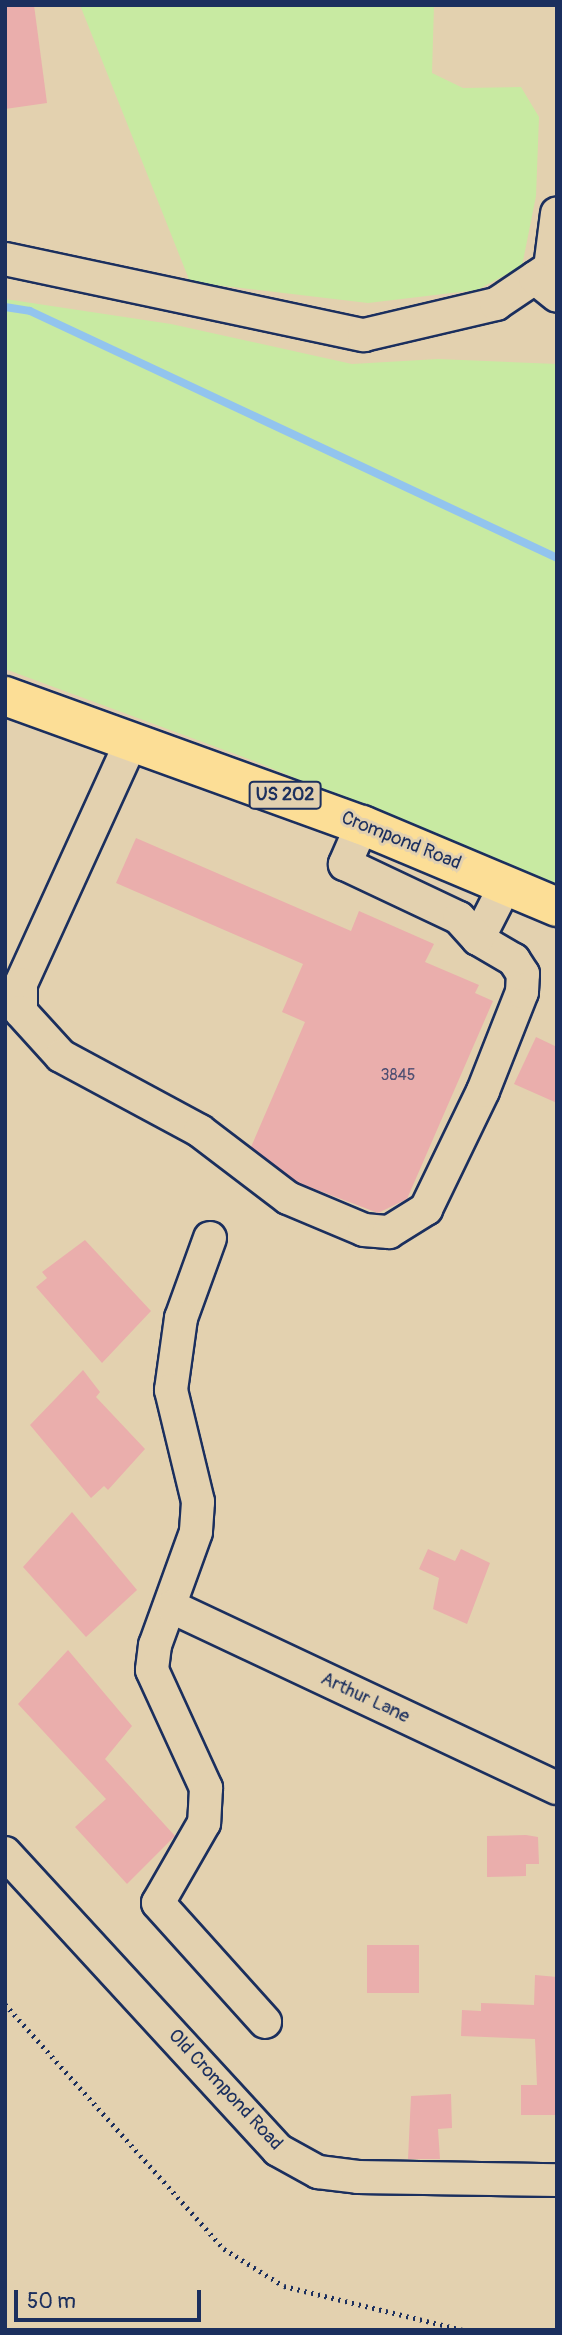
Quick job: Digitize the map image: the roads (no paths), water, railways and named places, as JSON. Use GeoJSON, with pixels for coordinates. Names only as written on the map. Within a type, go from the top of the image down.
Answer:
{"type":"FeatureCollection","features":[{"type":"Feature","properties":{"kind":"highway","name":"Crompond Road"},"geometry":{"type":"LineString","coordinates":[[5,696],[362,825],[557,907]]}},
{"type":"Feature","properties":{"kind":"street"},"geometry":{"type":"LineString","coordinates":[[5,259],[363,335],[496,304],[550,276],[557,212]]}},
{"type":"Feature","properties":{"kind":"street"},"geometry":{"type":"LineString","coordinates":[[132,740],[21,984],[21,1012],[61,1056],[200,1131],[288,1198],[364,1230],[389,1232],[426,1209],[522,992],[523,974],[514,960],[478,939],[459,918],[345,863],[362,825]]}},
{"type":"Feature","properties":{"kind":"street"},"geometry":{"type":"LineString","coordinates":[[478,939],[506,884]]}},
{"type":"Feature","properties":{"kind":"street"},"geometry":{"type":"LineString","coordinates":[[210,1238],[191,1282],[174,1358],[171,1390],[198,1502],[172,1607],[155,1645],[152,1670],[206,1788],[204,1823],[158,1903],[265,2022]]}},
{"type":"Feature","properties":{"kind":"street","name":"Arthur Lane"},"geometry":{"type":"LineString","coordinates":[[172,1607],[557,1788]]}},
{"type":"Feature","properties":{"kind":"street","name":"Old Crompond Road"},"geometry":{"type":"LineString","coordinates":[[5,1853],[278,2150],[317,2172],[358,2177],[557,2180]]}},
{"type":"Feature","properties":{"kind":"waterway"},"geometry":{"type":"LineString","coordinates":[[5,307],[30,311],[557,558]]}}]}
